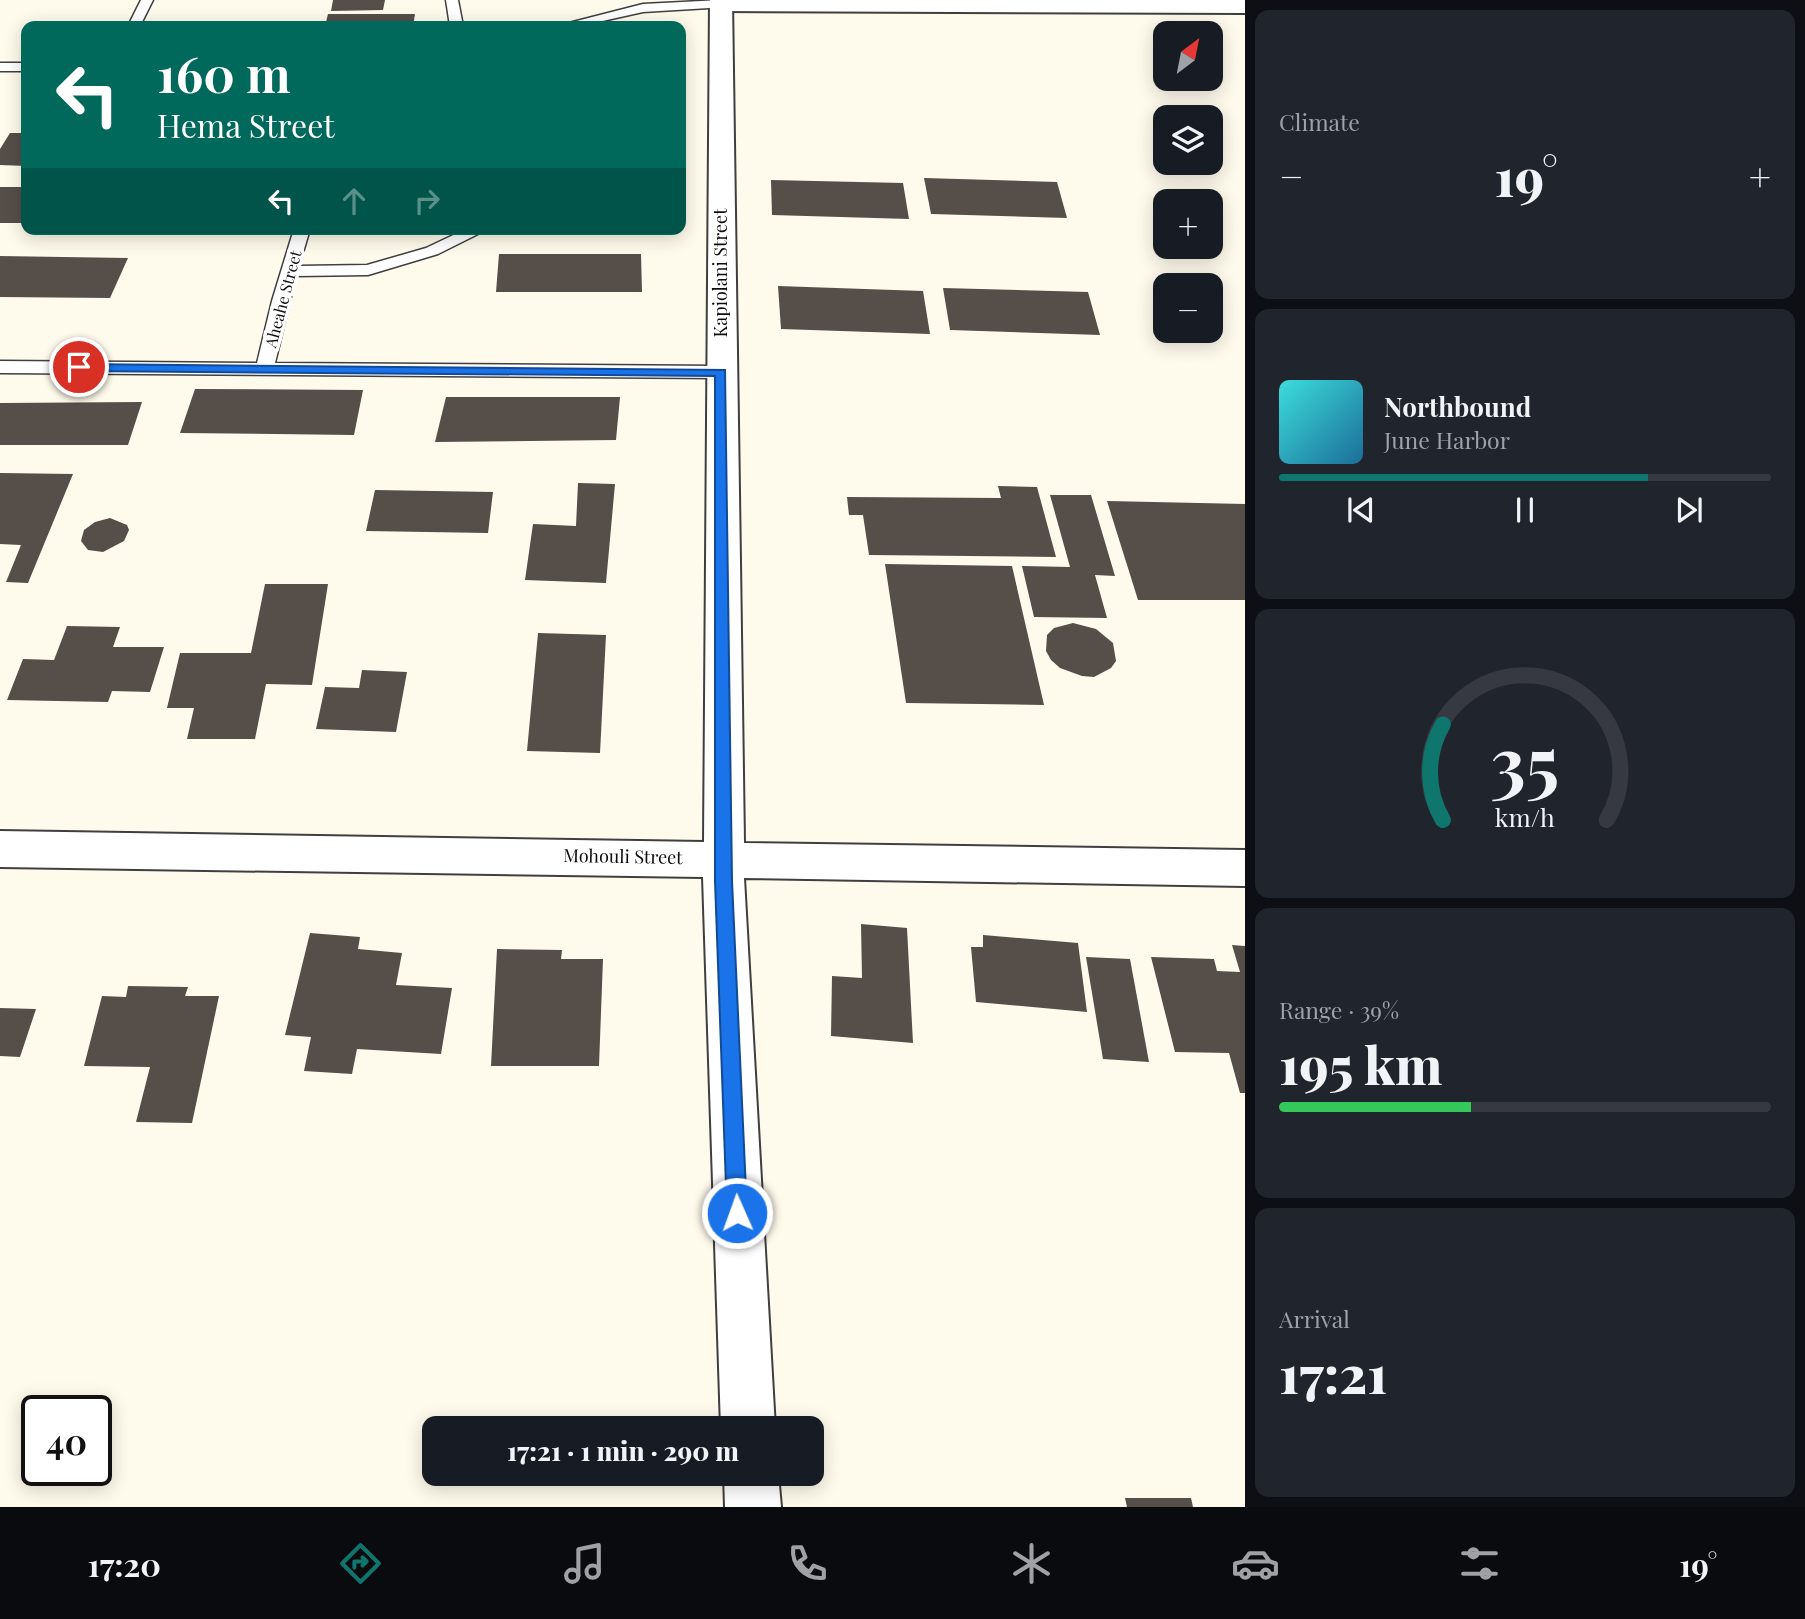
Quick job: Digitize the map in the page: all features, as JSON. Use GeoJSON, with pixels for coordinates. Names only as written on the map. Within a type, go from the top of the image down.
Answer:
{"type":"FeatureCollection","features":[{"type":"Feature","properties":{"kind":"street"},"geometry":{"type":"LineString","coordinates":[[721,2],[1245,6]]}},
{"type":"Feature","properties":{"kind":"street","name":"Kapiolani Street"},"geometry":{"type":"LineString","coordinates":[[721,2],[723,860],[747,1416]]}},
{"type":"Feature","properties":{"kind":"street","name":"Mohouli Street"},"geometry":{"type":"LineString","coordinates":[[0,849],[1245,868]]}},
{"type":"Feature","properties":{"kind":"street"},"geometry":{"type":"LineString","coordinates":[[751,1486],[752,1507]]}},
{"type":"Feature","properties":{"kind":"lane"},"geometry":{"type":"LineString","coordinates":[[136,21],[147,0]]}},
{"type":"Feature","properties":{"kind":"lane"},"geometry":{"type":"LineString","coordinates":[[452,0],[456,21]]}},
{"type":"Feature","properties":{"kind":"lane"},"geometry":{"type":"LineString","coordinates":[[586,21],[669,2],[721,2]]}},
{"type":"Feature","properties":{"kind":"lane"},"geometry":{"type":"LineString","coordinates":[[0,67],[21,67]]}},
{"type":"Feature","properties":{"kind":"lane","name":"Aheahe Street"},"geometry":{"type":"LineString","coordinates":[[265,368],[300,235]]}},
{"type":"Feature","properties":{"kind":"lane"},"geometry":{"type":"LineString","coordinates":[[289,271],[368,270],[432,251],[467,235]]}},
{"type":"Feature","properties":{"kind":"lane"},"geometry":{"type":"LineString","coordinates":[[0,367],[721,372]]}},
{"type":"Feature","properties":{"kind":"building"},"geometry":{"type":"Polygon","coordinates":[[[333,0],[385,0],[383,10],[331,11],[333,0]]]}},
{"type":"Feature","properties":{"kind":"building"},"geometry":{"type":"Polygon","coordinates":[[[328,14],[415,14],[414,21],[326,21],[328,14]]]}},
{"type":"Feature","properties":{"kind":"building"},"geometry":{"type":"Polygon","coordinates":[[[10,133],[21,133],[21,166],[0,165],[0,149],[10,133]]]}},
{"type":"Feature","properties":{"kind":"building"},"geometry":{"type":"Polygon","coordinates":[[[924,178],[1057,182],[1067,218],[931,214],[924,178]]]}},
{"type":"Feature","properties":{"kind":"building"},"geometry":{"type":"Polygon","coordinates":[[[771,180],[903,183],[909,219],[772,215],[771,180]]]}},
{"type":"Feature","properties":{"kind":"building"},"geometry":{"type":"Polygon","coordinates":[[[0,187],[21,187],[21,223],[0,223],[0,187]]]}},
{"type":"Feature","properties":{"kind":"building"},"geometry":{"type":"Polygon","coordinates":[[[499,254],[641,254],[642,292],[496,292],[499,254]]]}},
{"type":"Feature","properties":{"kind":"building"},"geometry":{"type":"Polygon","coordinates":[[[0,256],[128,258],[110,298],[0,297],[0,256]]]}},
{"type":"Feature","properties":{"kind":"building"},"geometry":{"type":"Polygon","coordinates":[[[778,286],[923,291],[930,334],[781,329],[778,286]]]}},
{"type":"Feature","properties":{"kind":"building"},"geometry":{"type":"Polygon","coordinates":[[[943,288],[1088,292],[1100,335],[950,330],[943,288]]]}},
{"type":"Feature","properties":{"kind":"building"},"geometry":{"type":"Polygon","coordinates":[[[195,389],[363,390],[354,435],[180,433],[195,389]]]}},
{"type":"Feature","properties":{"kind":"building"},"geometry":{"type":"Polygon","coordinates":[[[446,397],[620,397],[616,440],[435,442],[446,397]]]}},
{"type":"Feature","properties":{"kind":"building"},"geometry":{"type":"Polygon","coordinates":[[[142,402],[128,445],[0,445],[0,403],[142,402]]]}},
{"type":"Feature","properties":{"kind":"building"},"geometry":{"type":"Polygon","coordinates":[[[0,473],[73,474],[28,583],[6,582],[21,545],[0,544],[0,473]]]}},
{"type":"Feature","properties":{"kind":"building"},"geometry":{"type":"Polygon","coordinates":[[[578,483],[615,484],[606,583],[525,580],[533,524],[576,526],[578,483]]]}},
{"type":"Feature","properties":{"kind":"building"},"geometry":{"type":"Polygon","coordinates":[[[998,486],[1037,487],[1056,557],[869,555],[863,515],[849,515],[847,497],[1001,498],[998,486]]]}},
{"type":"Feature","properties":{"kind":"building"},"geometry":{"type":"Polygon","coordinates":[[[375,490],[493,492],[488,533],[366,531],[375,490]]]}},
{"type":"Feature","properties":{"kind":"building"},"geometry":{"type":"Polygon","coordinates":[[[1050,495],[1091,495],[1115,576],[1095,575],[1107,618],[1034,617],[1022,566],[1070,567],[1050,495]]]}},
{"type":"Feature","properties":{"kind":"building"},"geometry":{"type":"Polygon","coordinates":[[[1107,501],[1245,504],[1245,600],[1138,600],[1107,501]]]}},
{"type":"Feature","properties":{"kind":"building"},"geometry":{"type":"Polygon","coordinates":[[[110,518],[127,525],[129,530],[124,541],[103,552],[88,550],[81,541],[84,530],[95,522],[110,518]]]}},
{"type":"Feature","properties":{"kind":"building"},"geometry":{"type":"Polygon","coordinates":[[[885,564],[1012,566],[1044,705],[906,703],[885,564]]]}},
{"type":"Feature","properties":{"kind":"building"},"geometry":{"type":"Polygon","coordinates":[[[265,584],[328,584],[312,685],[266,684],[255,739],[187,739],[194,708],[167,708],[180,653],[251,653],[265,584]]]}},
{"type":"Feature","properties":{"kind":"building"},"geometry":{"type":"Polygon","coordinates":[[[1073,623],[1096,629],[1113,643],[1116,661],[1111,668],[1094,677],[1082,676],[1060,668],[1051,660],[1046,651],[1047,635],[1054,628],[1073,623]]]}},
{"type":"Feature","properties":{"kind":"building"},"geometry":{"type":"Polygon","coordinates":[[[67,626],[120,627],[113,647],[164,647],[150,692],[112,691],[108,702],[7,700],[23,659],[54,660],[67,626]]]}},
{"type":"Feature","properties":{"kind":"building"},"geometry":{"type":"Polygon","coordinates":[[[538,633],[606,635],[600,753],[527,751],[538,633]]]}},
{"type":"Feature","properties":{"kind":"building"},"geometry":{"type":"Polygon","coordinates":[[[362,670],[407,672],[396,732],[316,729],[325,687],[359,688],[362,670]]]}},
{"type":"Feature","properties":{"kind":"building"},"geometry":{"type":"Polygon","coordinates":[[[861,924],[907,928],[913,1043],[831,1036],[832,976],[862,978],[861,924]]]}},
{"type":"Feature","properties":{"kind":"building"},"geometry":{"type":"Polygon","coordinates":[[[310,933],[360,937],[358,949],[402,953],[396,985],[452,988],[441,1054],[357,1049],[352,1074],[304,1071],[311,1037],[285,1035],[310,933]]]}},
{"type":"Feature","properties":{"kind":"building"},"geometry":{"type":"Polygon","coordinates":[[[983,935],[1078,943],[1087,1012],[976,1002],[971,947],[983,947],[983,935]]]}},
{"type":"Feature","properties":{"kind":"building"},"geometry":{"type":"Polygon","coordinates":[[[1232,945],[1245,946],[1245,1093],[1240,1093],[1229,1053],[1175,1052],[1151,957],[1214,959],[1217,971],[1240,972],[1232,945]]]}},
{"type":"Feature","properties":{"kind":"building"},"geometry":{"type":"Polygon","coordinates":[[[497,949],[562,950],[561,959],[603,959],[599,1066],[491,1066],[497,949]]]}},
{"type":"Feature","properties":{"kind":"building"},"geometry":{"type":"Polygon","coordinates":[[[1086,957],[1130,959],[1149,1062],[1103,1059],[1086,957]]]}},
{"type":"Feature","properties":{"kind":"building"},"geometry":{"type":"Polygon","coordinates":[[[128,986],[188,987],[185,996],[219,996],[192,1123],[136,1122],[150,1067],[84,1066],[102,996],[126,997],[128,986]]]}},
{"type":"Feature","properties":{"kind":"building"},"geometry":{"type":"Polygon","coordinates":[[[0,1008],[36,1009],[20,1057],[0,1056],[0,1008]]]}},
{"type":"Feature","properties":{"kind":"building"},"geometry":{"type":"Polygon","coordinates":[[[1125,1498],[1191,1498],[1193,1507],[1127,1507],[1125,1498]]]}},
{"type":"Feature","properties":{"kind":"route"},"geometry":{"type":"LineString","coordinates":[[79,367],[721,372],[724,881],[737,1213]]}}]}
